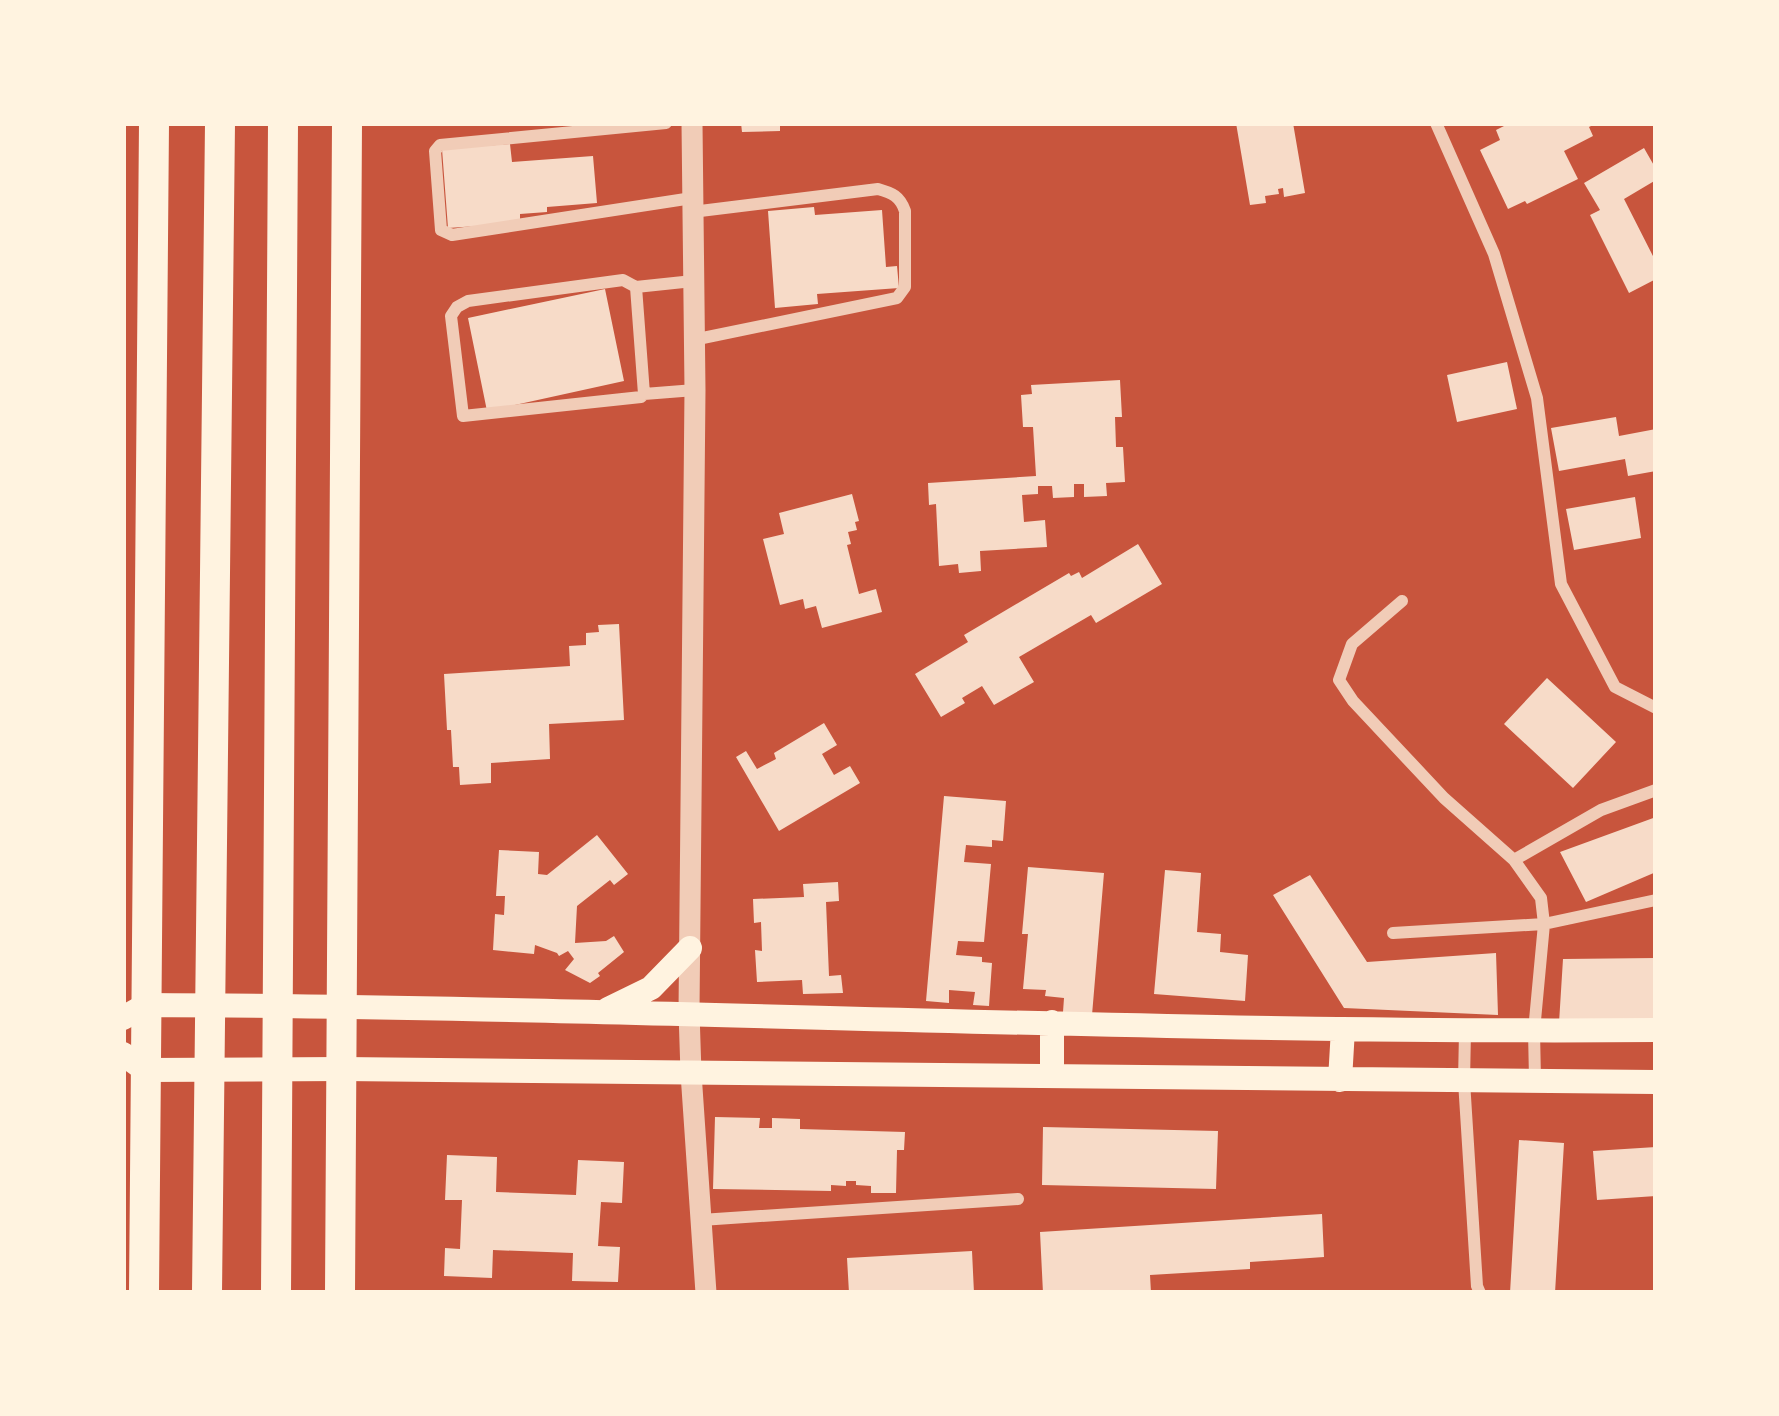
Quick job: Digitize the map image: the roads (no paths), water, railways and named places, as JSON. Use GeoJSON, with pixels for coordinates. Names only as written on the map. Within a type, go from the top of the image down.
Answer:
{"type":"FeatureCollection","features":[{"type":"Feature","properties":{"kind":"highway"},"geometry":{"type":"LineString","coordinates":[[144,1293],[134,1011],[154,123]]}},
{"type":"Feature","properties":{"kind":"highway"},"geometry":{"type":"LineString","coordinates":[[207,1293],[220,123]]}},
{"type":"Feature","properties":{"kind":"highway"},"geometry":{"type":"LineString","coordinates":[[276,1293],[283,123]]}},
{"type":"Feature","properties":{"kind":"highway"},"geometry":{"type":"LineString","coordinates":[[340,1293],[347,123]]}},
{"type":"Feature","properties":{"kind":"main road"},"geometry":{"type":"LineString","coordinates":[[605,1010],[651,988],[690,948]]}},
{"type":"Feature","properties":{"kind":"main road"},"geometry":{"type":"LineString","coordinates":[[134,1011],[342,1005],[1465,1032],[1656,1030]]}},
{"type":"Feature","properties":{"kind":"main road"},"geometry":{"type":"LineString","coordinates":[[1052,1022],[1052,1076]]}},
{"type":"Feature","properties":{"kind":"main road"},"geometry":{"type":"LineString","coordinates":[[1340,1079],[1343,1029]]}},
{"type":"Feature","properties":{"kind":"main road"},"geometry":{"type":"LineString","coordinates":[[134,1062],[343,1069],[1656,1082]]}},
{"type":"Feature","properties":{"kind":"street"},"geometry":{"type":"LineString","coordinates":[[666,123],[440,145],[435,151],[441,230],[452,235],[692,205],[878,189],[902,201],[905,287],[898,298],[693,340]]}},
{"type":"Feature","properties":{"kind":"street"},"geometry":{"type":"LineString","coordinates":[[692,123],[695,390],[689,1012],[706,1293]]}},
{"type":"Feature","properties":{"kind":"street"},"geometry":{"type":"LineString","coordinates":[[1436,123],[1494,254],[1537,398],[1561,584],[1615,687],[1656,708]]}},
{"type":"Feature","properties":{"kind":"street"},"geometry":{"type":"LineString","coordinates":[[693,280],[636,287],[623,280],[468,301],[452,316],[463,416],[695,390]]}},
{"type":"Feature","properties":{"kind":"street"},"geometry":{"type":"LineString","coordinates":[[636,287],[644,394]]}},
{"type":"Feature","properties":{"kind":"street"},"geometry":{"type":"LineString","coordinates":[[1402,601],[1352,644],[1340,680],[1353,701],[1444,798],[1514,860],[1541,898],[1544,924],[1534,1031],[1535,1079]]}},
{"type":"Feature","properties":{"kind":"street"},"geometry":{"type":"LineString","coordinates":[[1514,860],[1601,810],[1656,790]]}},
{"type":"Feature","properties":{"kind":"street"},"geometry":{"type":"LineString","coordinates":[[1393,933],[1544,924],[1656,899]]}},
{"type":"Feature","properties":{"kind":"street"},"geometry":{"type":"LineString","coordinates":[[1465,1032],[1464,1081],[1480,1293]]}},
{"type":"Feature","properties":{"kind":"street"},"geometry":{"type":"LineString","coordinates":[[701,1220],[1018,1199]]}}]}
